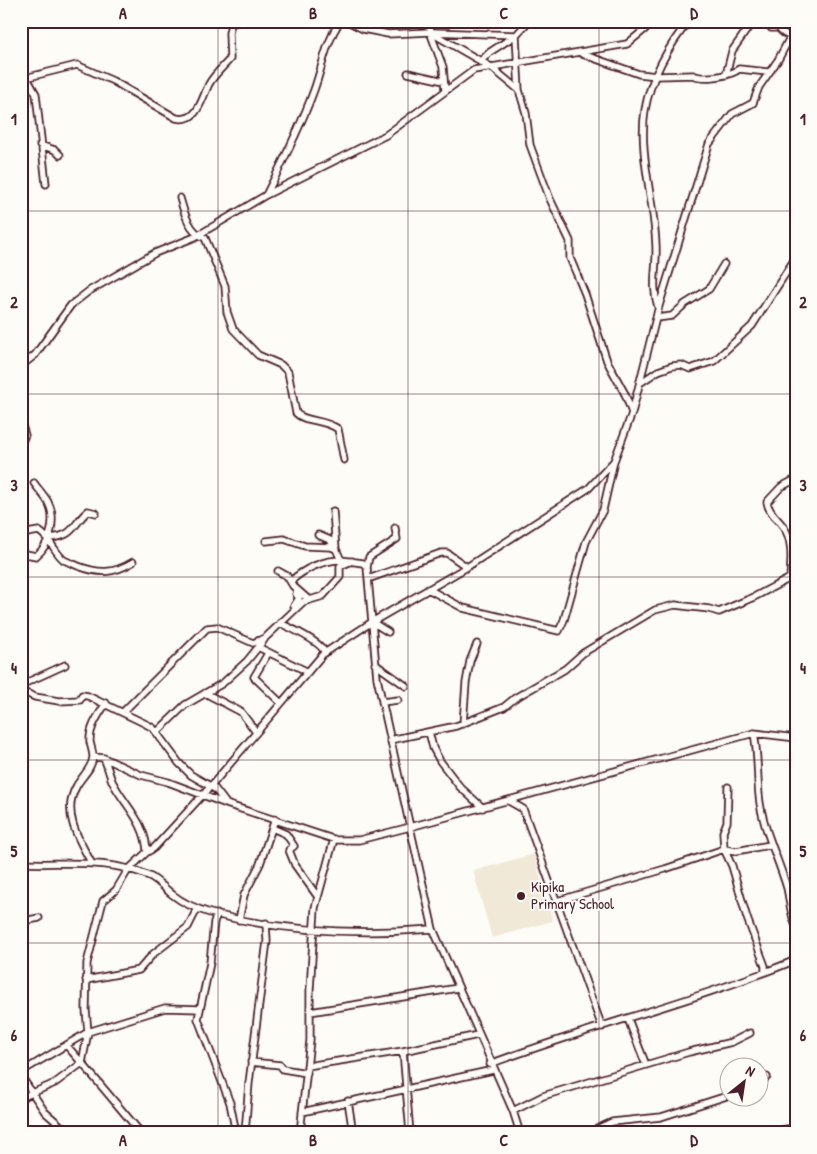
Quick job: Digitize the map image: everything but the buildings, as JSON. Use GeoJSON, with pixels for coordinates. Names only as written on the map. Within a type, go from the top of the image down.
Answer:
{"type":"FeatureCollection","features":[{"type":"Feature","properties":{"kind":"street"},"geometry":{"type":"LineString","coordinates":[[46,184],[40,145],[36,94],[24,79],[76,64],[113,81],[176,118],[185,120],[194,116],[210,84],[230,59],[229,33],[231,23],[240,21]]}},
{"type":"Feature","properties":{"kind":"street"},"geometry":{"type":"LineString","coordinates":[[266,195],[298,133],[315,88],[329,38],[340,21]]}},
{"type":"Feature","properties":{"kind":"street"},"geometry":{"type":"LineString","coordinates":[[347,21],[363,29],[388,34],[430,32],[516,34]]}},
{"type":"Feature","properties":{"kind":"street"},"geometry":{"type":"LineString","coordinates":[[431,21],[430,32],[443,67],[445,90]]}},
{"type":"Feature","properties":{"kind":"street"},"geometry":{"type":"LineString","coordinates":[[21,366],[35,355],[71,305],[89,291],[155,253],[201,236],[207,230],[266,195],[386,135],[474,70],[490,52],[516,34],[529,21]]}},
{"type":"Feature","properties":{"kind":"street"},"geometry":{"type":"LineString","coordinates":[[474,70],[627,44],[655,21]]}},
{"type":"Feature","properties":{"kind":"street"},"geometry":{"type":"LineString","coordinates":[[659,309],[653,292],[656,248],[645,129],[645,110],[657,76],[670,50],[689,21]]}},
{"type":"Feature","properties":{"kind":"street"},"geometry":{"type":"LineString","coordinates":[[767,21],[771,28],[779,28],[782,33],[792,35]]}},
{"type":"Feature","properties":{"kind":"street"},"geometry":{"type":"LineString","coordinates":[[726,75],[732,51],[751,24]]}},
{"type":"Feature","properties":{"kind":"street"},"geometry":{"type":"LineString","coordinates":[[428,589],[463,608],[559,631],[564,620],[586,542],[602,510],[614,461],[632,413],[659,309],[709,144],[732,114],[753,103],[768,72],[778,60],[796,26]]}},
{"type":"Feature","properties":{"kind":"street"},"geometry":{"type":"LineString","coordinates":[[430,32],[491,66],[519,90]]}},
{"type":"Feature","properties":{"kind":"street"},"geometry":{"type":"LineString","coordinates":[[516,34],[516,63],[519,90],[526,113],[530,145],[550,199],[570,241],[570,258],[585,294],[607,361],[625,394],[632,413]]}},
{"type":"Feature","properties":{"kind":"street"},"geometry":{"type":"LineString","coordinates":[[792,35],[796,60]]}},
{"type":"Feature","properties":{"kind":"street"},"geometry":{"type":"LineString","coordinates":[[580,53],[639,74],[657,76],[693,74],[698,77],[732,75],[739,69],[768,72]]}},
{"type":"Feature","properties":{"kind":"street"},"geometry":{"type":"LineString","coordinates":[[408,73],[444,81]]}},
{"type":"Feature","properties":{"kind":"street"},"geometry":{"type":"LineString","coordinates":[[40,145],[55,150],[60,155]]}},
{"type":"Feature","properties":{"kind":"street"},"geometry":{"type":"LineString","coordinates":[[180,198],[192,228],[201,236],[225,286],[228,312],[233,329],[244,343],[258,355],[281,365],[288,372],[296,413],[299,417],[322,420],[338,430],[344,460]]}},
{"type":"Feature","properties":{"kind":"street"},"geometry":{"type":"LineString","coordinates":[[640,383],[658,371],[672,366],[681,365],[690,369],[714,361],[752,326],[796,257]]}},
{"type":"Feature","properties":{"kind":"street"},"geometry":{"type":"LineString","coordinates":[[657,318],[672,316],[691,300],[709,289],[724,264]]}},
{"type":"Feature","properties":{"kind":"street"},"geometry":{"type":"LineString","coordinates":[[21,422],[25,435],[21,444]]}},
{"type":"Feature","properties":{"kind":"street"},"geometry":{"type":"LineString","coordinates":[[21,1098],[55,1083],[82,1063],[88,1032],[87,963],[103,900],[116,890],[128,870],[154,848],[204,794],[325,653],[372,622],[467,567],[589,488],[614,461]]}},
{"type":"Feature","properties":{"kind":"street"},"geometry":{"type":"LineString","coordinates":[[390,740],[463,724],[504,707],[515,698],[565,669],[583,653],[655,610],[675,605],[719,612],[793,576],[786,530],[768,509],[767,502],[781,487],[796,479]]}},
{"type":"Feature","properties":{"kind":"street"},"geometry":{"type":"LineString","coordinates":[[21,558],[26,554],[36,556],[44,550],[50,538],[49,504],[34,483]]}},
{"type":"Feature","properties":{"kind":"street"},"geometry":{"type":"LineString","coordinates":[[50,538],[62,537],[74,530],[88,511],[96,513]]}},
{"type":"Feature","properties":{"kind":"street"},"geometry":{"type":"LineString","coordinates":[[157,732],[185,705],[223,683],[247,661],[280,623],[304,602],[327,593],[340,577],[333,511]]}},
{"type":"Feature","properties":{"kind":"street"},"geometry":{"type":"LineString","coordinates":[[396,528],[397,539],[389,547],[369,557],[367,567],[375,664],[382,702],[433,929],[492,1067],[513,1111],[520,1133]]}},
{"type":"Feature","properties":{"kind":"street"},"geometry":{"type":"LineString","coordinates":[[21,534],[39,531],[50,538],[64,560],[90,571],[105,573],[118,571],[133,562]]}},
{"type":"Feature","properties":{"kind":"street"},"geometry":{"type":"LineString","coordinates":[[318,535],[330,540],[336,549]]}},
{"type":"Feature","properties":{"kind":"street"},"geometry":{"type":"LineString","coordinates":[[266,541],[284,539],[305,546],[336,549]]}},
{"type":"Feature","properties":{"kind":"street"},"geometry":{"type":"LineString","coordinates":[[368,579],[441,553],[447,553],[467,567]]}},
{"type":"Feature","properties":{"kind":"street"},"geometry":{"type":"LineString","coordinates":[[291,581],[329,560],[340,563],[352,561],[363,563],[367,567]]}},
{"type":"Feature","properties":{"kind":"street"},"geometry":{"type":"LineString","coordinates":[[278,571],[291,581],[297,590],[309,600]]}},
{"type":"Feature","properties":{"kind":"street"},"geometry":{"type":"LineString","coordinates":[[294,611],[300,598],[296,594],[297,590]]}},
{"type":"Feature","properties":{"kind":"street"},"geometry":{"type":"LineString","coordinates":[[372,622],[388,632]]}},
{"type":"Feature","properties":{"kind":"street"},"geometry":{"type":"LineString","coordinates":[[280,623],[324,648],[325,653]]}},
{"type":"Feature","properties":{"kind":"street"},"geometry":{"type":"LineString","coordinates":[[123,712],[206,628],[217,627],[254,643],[265,638]]}},
{"type":"Feature","properties":{"kind":"street"},"geometry":{"type":"LineString","coordinates":[[463,724],[466,683],[470,661],[477,644]]}},
{"type":"Feature","properties":{"kind":"street"},"geometry":{"type":"LineString","coordinates":[[258,647],[308,672]]}},
{"type":"Feature","properties":{"kind":"street"},"geometry":{"type":"LineString","coordinates":[[270,653],[266,655],[254,678],[281,703]]}},
{"type":"Feature","properties":{"kind":"street"},"geometry":{"type":"LineString","coordinates":[[375,664],[406,686]]}},
{"type":"Feature","properties":{"kind":"street"},"geometry":{"type":"LineString","coordinates":[[21,686],[65,665]]}},
{"type":"Feature","properties":{"kind":"street"},"geometry":{"type":"LineString","coordinates":[[21,691],[35,697],[60,701],[80,700],[82,695],[106,703],[153,728],[191,775],[211,786],[229,805]]}},
{"type":"Feature","properties":{"kind":"street"},"geometry":{"type":"LineString","coordinates":[[205,693],[241,712],[256,732]]}},
{"type":"Feature","properties":{"kind":"street"},"geometry":{"type":"LineString","coordinates":[[382,702],[389,699],[398,700]]}},
{"type":"Feature","properties":{"kind":"street"},"geometry":{"type":"LineString","coordinates":[[91,862],[81,843],[69,812],[75,787],[86,773],[93,757],[90,740],[92,726],[106,703]]}},
{"type":"Feature","properties":{"kind":"street"},"geometry":{"type":"LineString","coordinates":[[429,732],[432,748],[440,761],[460,787],[483,808]]}},
{"type":"Feature","properties":{"kind":"street"},"geometry":{"type":"LineString","coordinates":[[93,757],[104,758],[141,775],[204,794],[229,805],[334,839],[359,840],[754,734],[796,738]]}},
{"type":"Feature","properties":{"kind":"street"},"geometry":{"type":"LineString","coordinates":[[754,734],[759,768],[759,795],[770,845],[787,889],[790,912],[796,926]]}},
{"type":"Feature","properties":{"kind":"street"},"geometry":{"type":"LineString","coordinates":[[104,758],[113,782],[130,806],[146,840],[147,852]]}},
{"type":"Feature","properties":{"kind":"street"},"geometry":{"type":"LineString","coordinates":[[728,787],[727,822],[723,832],[724,849],[732,866],[747,918],[765,966],[765,972]]}},
{"type":"Feature","properties":{"kind":"street"},"geometry":{"type":"LineString","coordinates":[[510,801],[523,809],[602,1027]]}},
{"type":"Feature","properties":{"kind":"street"},"geometry":{"type":"LineString","coordinates":[[240,920],[244,895],[260,864],[275,819]]}},
{"type":"Feature","properties":{"kind":"street"},"geometry":{"type":"LineString","coordinates":[[272,828],[286,834],[294,846],[289,850],[295,865],[318,897]]}},
{"type":"Feature","properties":{"kind":"street"},"geometry":{"type":"LineString","coordinates":[[300,1133],[307,1069],[315,908],[329,863],[334,839]]}},
{"type":"Feature","properties":{"kind":"street"},"geometry":{"type":"LineString","coordinates":[[557,901],[664,870],[724,849],[736,851],[770,845]]}},
{"type":"Feature","properties":{"kind":"street"},"geometry":{"type":"LineString","coordinates":[[21,863],[65,865],[91,862],[128,870],[151,878],[174,896],[197,909],[240,920],[315,932],[375,934],[433,929]]}},
{"type":"Feature","properties":{"kind":"street"},"geometry":{"type":"LineString","coordinates":[[86,980],[139,970],[153,954],[188,927],[197,909]]}},
{"type":"Feature","properties":{"kind":"street"},"geometry":{"type":"LineString","coordinates":[[217,914],[214,922],[210,963],[198,1019],[230,1102],[236,1133]]}},
{"type":"Feature","properties":{"kind":"street"},"geometry":{"type":"LineString","coordinates":[[21,925],[29,920],[39,918]]}},
{"type":"Feature","properties":{"kind":"street"},"geometry":{"type":"LineString","coordinates":[[245,1133],[251,1062],[268,941],[266,923]]}},
{"type":"Feature","properties":{"kind":"street"},"geometry":{"type":"LineString","coordinates":[[302,1112],[492,1067],[532,1048],[628,1019],[796,960]]}},
{"type":"Feature","properties":{"kind":"street"},"geometry":{"type":"LineString","coordinates":[[310,1012],[458,988]]}},
{"type":"Feature","properties":{"kind":"street"},"geometry":{"type":"LineString","coordinates":[[69,1133],[45,1112],[21,1074],[88,1032],[165,1008],[200,1009]]}},
{"type":"Feature","properties":{"kind":"street"},"geometry":{"type":"LineString","coordinates":[[628,1019],[646,1065]]}},
{"type":"Feature","properties":{"kind":"street"},"geometry":{"type":"LineString","coordinates":[[513,1111],[543,1096],[646,1065],[732,1042],[750,1033]]}},
{"type":"Feature","properties":{"kind":"street"},"geometry":{"type":"LineString","coordinates":[[251,1062],[280,1065],[283,1069],[307,1069],[478,1035]]}},
{"type":"Feature","properties":{"kind":"street"},"geometry":{"type":"LineString","coordinates":[[67,1046],[141,1133]]}},
{"type":"Feature","properties":{"kind":"street"},"geometry":{"type":"LineString","coordinates":[[403,1051],[410,1133]]}},
{"type":"Feature","properties":{"kind":"street"},"geometry":{"type":"LineString","coordinates":[[588,1133],[612,1122],[661,1117],[720,1098]]}},
{"type":"Feature","properties":{"kind":"street"},"geometry":{"type":"LineString","coordinates":[[348,1101],[353,1133]]}},
{"type":"Feature","properties":{"kind":"street"},"geometry":{"type":"LineString","coordinates":[[770,1133],[786,1129],[796,1131]]}},
{"type":"Feature","properties":{"kind":"shaded area"},"geometry":{"type":"Polygon","coordinates":[[[534,854],[553,921],[492,938],[473,871],[534,854]]]}},
{"type":"Feature","properties":{"kind":"place","name":"Kipika Primary School"},"geometry":{"type":"Point","coordinates":[521,896]}}]}
